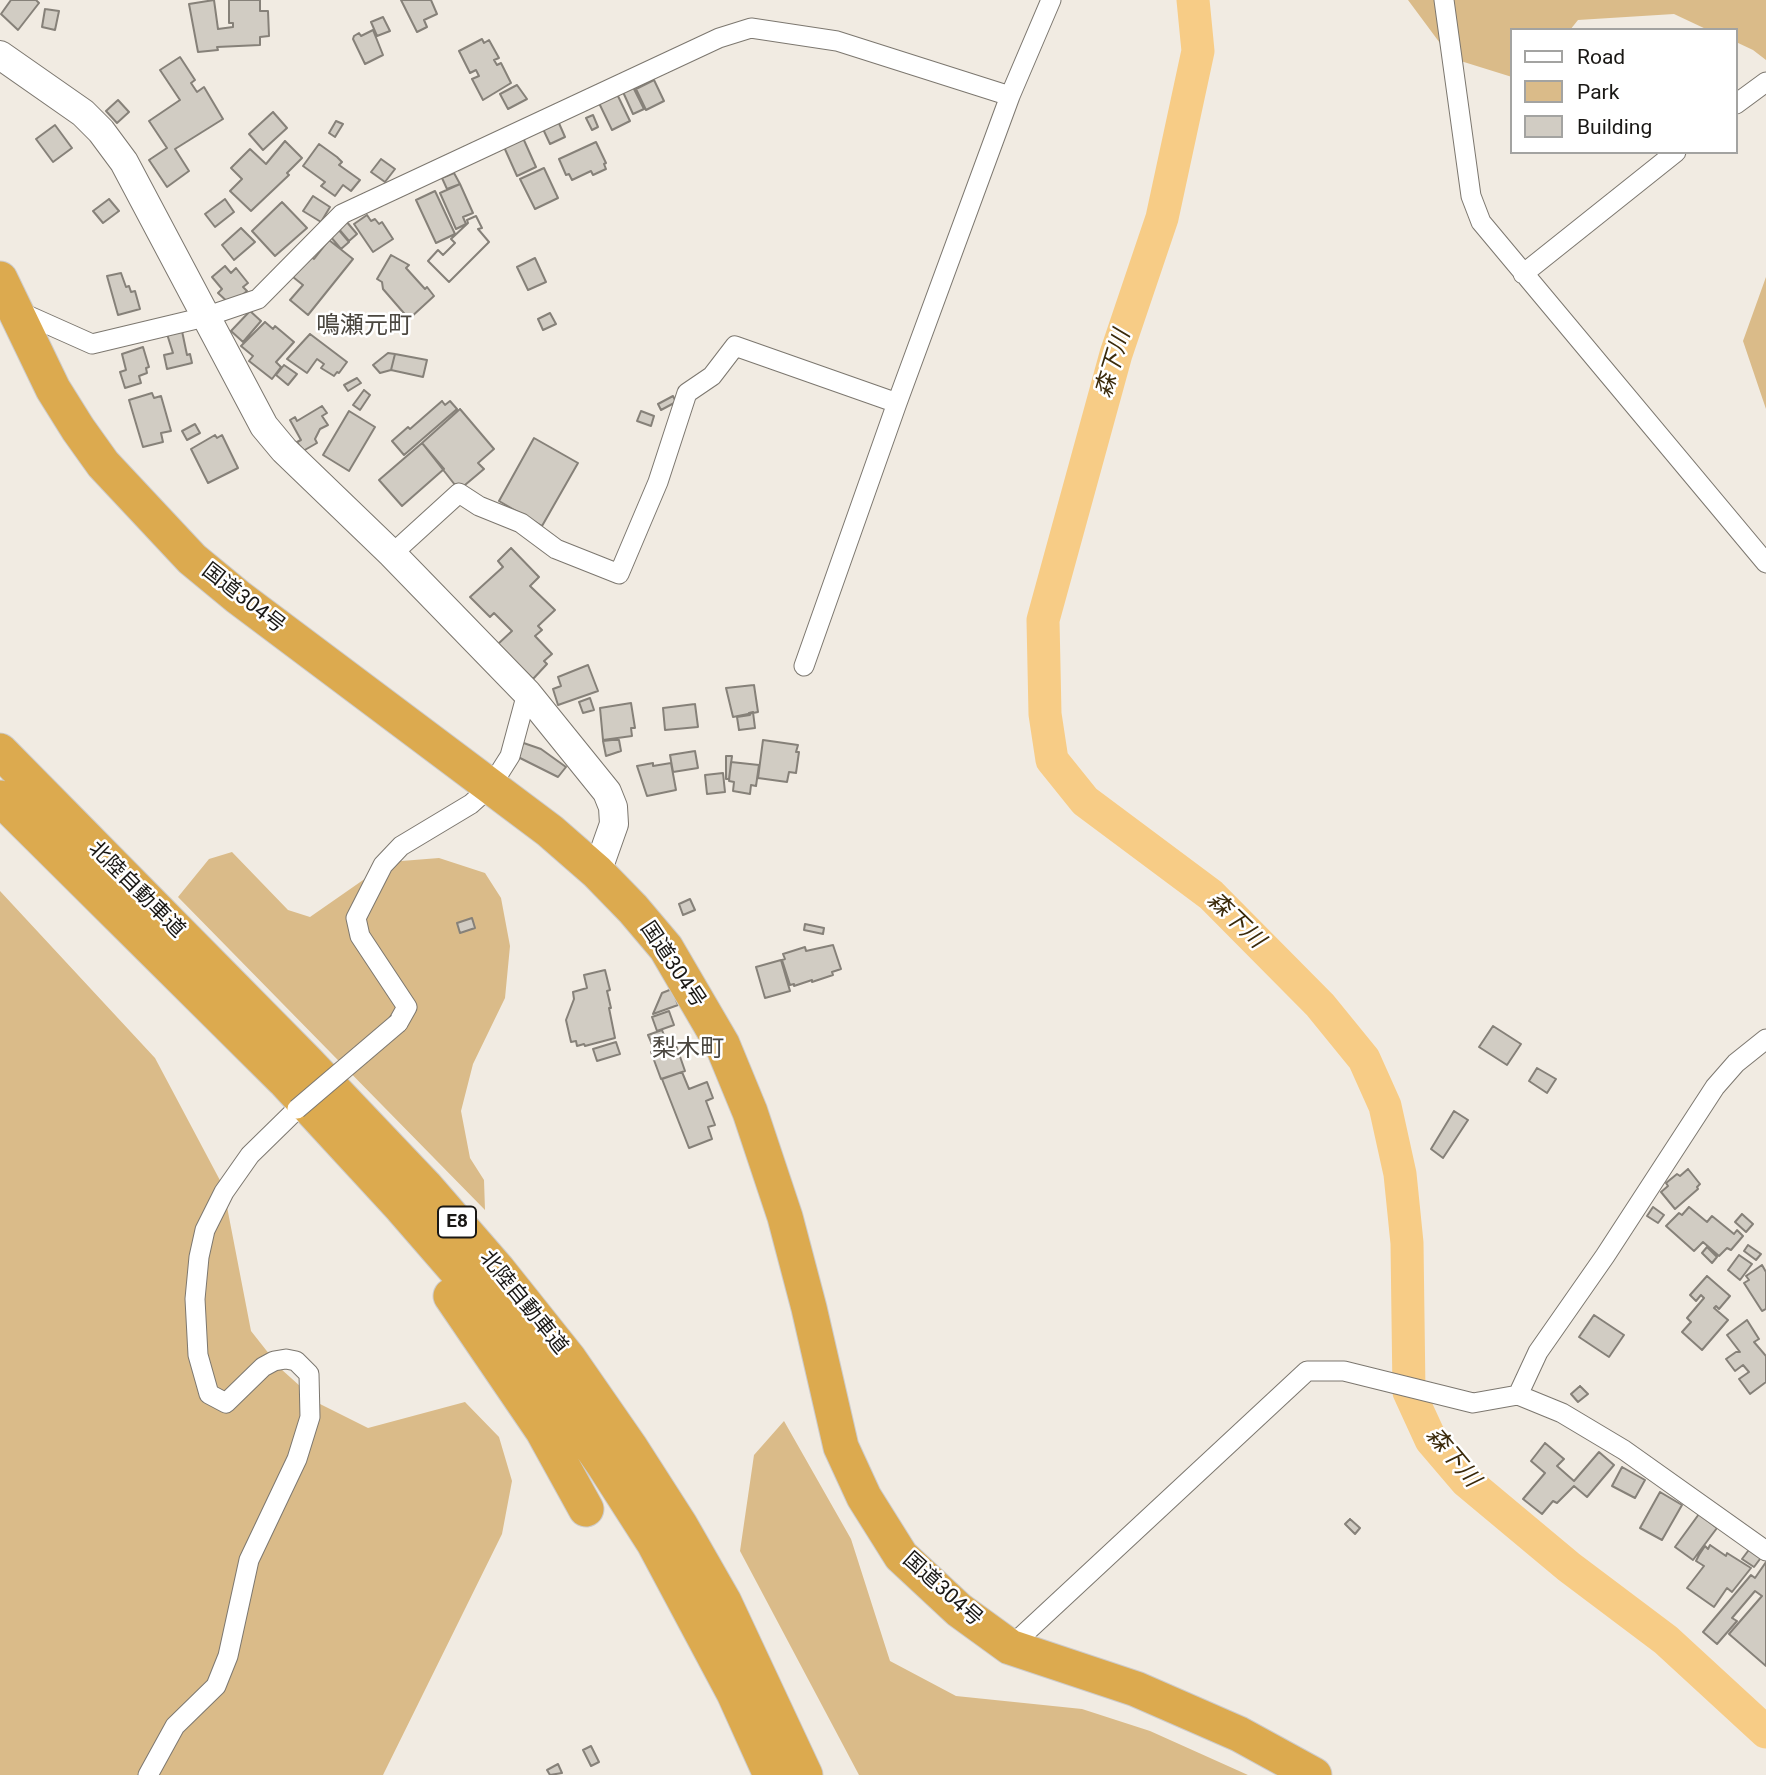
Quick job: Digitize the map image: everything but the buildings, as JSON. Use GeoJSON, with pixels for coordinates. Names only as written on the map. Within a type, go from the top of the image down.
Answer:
{"type":"FeatureCollection","features":[{"type":"Feature","properties":{"kind":"highway","name":"国道304号"},"geometry":{"type":"LineString","coordinates":[[4,298],[53,389],[103,464],[192,559],[238,597],[550,831],[597,872],[666,948],[722,1044],[750,1112],[785,1217],[841,1447],[864,1497],[901,1556],[959,1610],[1010,1647],[1136,1689],[1239,1734],[1311,1773]]}},
{"type":"Feature","properties":{"kind":"highway","name":"北陸自動車道"},"geometry":{"type":"LineString","coordinates":[[0,751],[307,1062],[425,1186],[498,1270],[569,1359],[680,1525],[724,1602],[805,1775]]}},
{"type":"Feature","properties":{"kind":"highway","name":"北陸自動車道"},"geometry":{"type":"LineString","coordinates":[[0,799],[284,1080],[402,1208],[475,1292],[545,1380],[654,1543],[734,1693],[771,1775]]}},
{"type":"Feature","properties":{"kind":"highway"},"geometry":{"type":"LineString","coordinates":[[163,962],[194,1000],[279,1087],[345,1160],[404,1235],[454,1300],[536,1421],[586,1509]]}},
{"type":"Feature","properties":{"kind":"highway"},"geometry":{"type":"LineString","coordinates":[[724,1602],[825,1775]]}},
{"type":"Feature","properties":{"kind":"street"},"geometry":{"type":"LineString","coordinates":[[804,666],[1010,96],[1051,0]]}},
{"type":"Feature","properties":{"kind":"street"},"geometry":{"type":"LineString","coordinates":[[1444,0],[1471,196],[1481,222],[1766,563]]}},
{"type":"Feature","properties":{"kind":"street"},"geometry":{"type":"LineString","coordinates":[[4,298],[92,344],[205,317],[258,299],[342,214],[719,38],[751,28],[836,41],[1010,96]]}},
{"type":"Feature","properties":{"kind":"street"},"geometry":{"type":"LineString","coordinates":[[0,55],[83,113],[101,131],[124,162],[264,426],[284,450],[392,554],[527,693],[607,792],[613,807],[614,824],[597,872]]}},
{"type":"Feature","properties":{"kind":"street"},"geometry":{"type":"LineString","coordinates":[[1738,103],[1766,82]]}},
{"type":"Feature","properties":{"kind":"street"},"geometry":{"type":"LineString","coordinates":[[1523,274],[1673,154]]}},
{"type":"Feature","properties":{"kind":"street"},"geometry":{"type":"LineString","coordinates":[[392,554],[459,493],[479,506],[521,523],[556,549],[619,574],[658,482],[687,393],[712,376],[735,346],[897,403]]}},
{"type":"Feature","properties":{"kind":"street"},"geometry":{"type":"LineString","coordinates":[[148,1775],[175,1726],[216,1686],[228,1656],[249,1560],[297,1459],[310,1417],[309,1374],[296,1361],[274,1361],[263,1367],[226,1403],[209,1394],[198,1355],[195,1299],[199,1256],[205,1230],[224,1192],[250,1155],[296,1109],[398,1023],[407,1007],[360,936],[356,918],[383,864],[401,846],[471,804],[491,786],[510,756],[527,693]]}},
{"type":"Feature","properties":{"kind":"street"},"geometry":{"type":"LineString","coordinates":[[1518,1395],[1538,1352],[1605,1256],[1715,1087],[1736,1063],[1766,1039]]}},
{"type":"Feature","properties":{"kind":"street"},"geometry":{"type":"LineString","coordinates":[[1010,1647],[1307,1371],[1344,1371],[1473,1403],[1518,1395],[1562,1413],[1625,1450],[1766,1551]]}},
{"type":"Feature","properties":{"kind":"green space"},"geometry":{"type":"Polygon","coordinates":[[[1408,0],[1766,0],[1766,60],[1738,43],[1738,28],[1704,28],[1674,14],[1578,20],[1572,28],[1510,28],[1510,76],[1451,58],[1408,0]]]}},
{"type":"Feature","properties":{"kind":"green space"},"geometry":{"type":"Polygon","coordinates":[[[1766,277],[1766,409],[1743,341],[1766,277]]]}},
{"type":"Feature","properties":{"kind":"green space"},"geometry":{"type":"Polygon","coordinates":[[[232,852],[288,910],[310,917],[389,862],[439,858],[485,873],[501,898],[510,946],[505,998],[473,1064],[461,1111],[470,1158],[484,1180],[485,1210],[178,897],[209,859],[232,852]]]}},
{"type":"Feature","properties":{"kind":"green space"},"geometry":{"type":"Polygon","coordinates":[[[0,891],[155,1058],[223,1186],[251,1331],[281,1369],[320,1404],[368,1428],[465,1402],[499,1437],[512,1481],[502,1534],[383,1775],[0,1775],[0,891]]]}},
{"type":"Feature","properties":{"kind":"green space"},"geometry":{"type":"Polygon","coordinates":[[[784,1421],[851,1539],[890,1661],[956,1696],[1082,1709],[1150,1731],[1248,1775],[859,1775],[740,1551],[754,1455],[784,1421]]]}},
{"type":"Feature","properties":{"kind":"waterway","name":"森下川"},"geometry":{"type":"LineString","coordinates":[[1193,0],[1198,51],[1162,218],[1116,354],[1043,620],[1045,714],[1052,760],[1085,801],[1211,895],[1320,1005],[1364,1059],[1385,1106],[1400,1174],[1407,1243],[1409,1392],[1431,1440],[1466,1481],[1569,1567],[1666,1640],[1766,1732]]}},
{"type":"Feature","properties":{"kind":"district","name":"鳴瀬元町"},"geometry":{"type":"Point","coordinates":[364,327]}},
{"type":"Feature","properties":{"kind":"district","name":"梨木町"},"geometry":{"type":"Point","coordinates":[688,1050]}}]}
